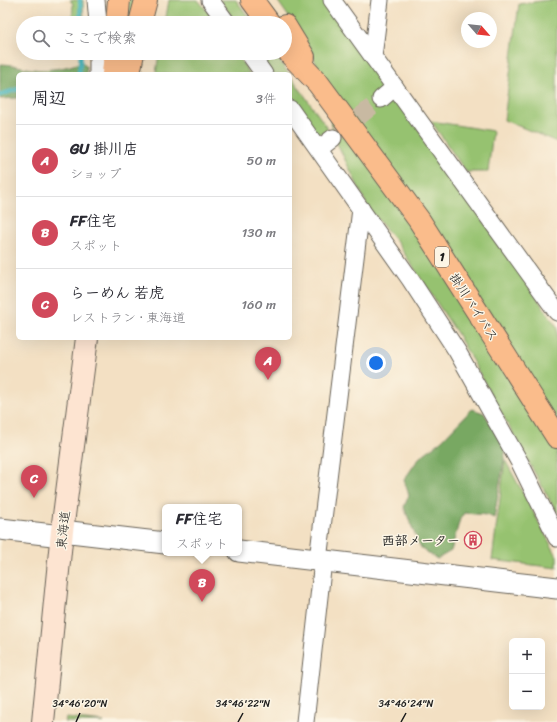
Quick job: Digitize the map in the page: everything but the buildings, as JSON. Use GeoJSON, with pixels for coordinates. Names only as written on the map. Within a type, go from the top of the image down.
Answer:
{"type":"FeatureCollection","features":[{"type":"Feature","properties":{"kind":"highway"},"geometry":{"type":"LineString","coordinates":[[118,16],[119,0]]}},
{"type":"Feature","properties":{"kind":"highway"},"geometry":{"type":"LineString","coordinates":[[142,16],[146,0]]}},
{"type":"Feature","properties":{"kind":"highway"},"geometry":{"type":"LineString","coordinates":[[252,0],[263,16]]}},
{"type":"Feature","properties":{"kind":"highway"},"geometry":{"type":"LineString","coordinates":[[267,0],[278,16]]}},
{"type":"Feature","properties":{"kind":"highway","name":"1"},"geometry":{"type":"LineString","coordinates":[[292,36],[300,48],[318,83]]}},
{"type":"Feature","properties":{"kind":"highway","name":"1"},"geometry":{"type":"LineString","coordinates":[[292,56],[318,83]]}},
{"type":"Feature","properties":{"kind":"highway"},"geometry":{"type":"LineString","coordinates":[[113,72],[114,60]]}},
{"type":"Feature","properties":{"kind":"highway"},"geometry":{"type":"LineString","coordinates":[[129,72],[132,60]]}},
{"type":"Feature","properties":{"kind":"highway","name":"掛川バイパス"},"geometry":{"type":"LineString","coordinates":[[318,83],[419,220],[557,437]]}},
{"type":"Feature","properties":{"kind":"main road","name":"東海道"},"geometry":{"type":"LineString","coordinates":[[43,722],[62,534],[87,340]]}},
{"type":"Feature","properties":{"kind":"street"},"geometry":{"type":"LineString","coordinates":[[96,0],[97,16]]}},
{"type":"Feature","properties":{"kind":"street"},"geometry":{"type":"LineString","coordinates":[[210,0],[222,16]]}},
{"type":"Feature","properties":{"kind":"street"},"geometry":{"type":"LineString","coordinates":[[332,0],[557,312]]}},
{"type":"Feature","properties":{"kind":"street"},"geometry":{"type":"LineString","coordinates":[[373,57],[380,0]]}},
{"type":"Feature","properties":{"kind":"street"},"geometry":{"type":"LineString","coordinates":[[98,60],[98,72]]}},
{"type":"Feature","properties":{"kind":"street"},"geometry":{"type":"LineString","coordinates":[[254,60],[263,72]]}},
{"type":"Feature","properties":{"kind":"street"},"geometry":{"type":"LineString","coordinates":[[381,99],[395,88]]}},
{"type":"Feature","properties":{"kind":"street"},"geometry":{"type":"LineString","coordinates":[[292,112],[410,279],[457,351],[520,463],[557,538]]}},
{"type":"Feature","properties":{"kind":"street"},"geometry":{"type":"LineString","coordinates":[[319,149],[333,138]]}},
{"type":"Feature","properties":{"kind":"street"},"geometry":{"type":"LineString","coordinates":[[305,722],[321,560],[361,209]]}},
{"type":"Feature","properties":{"kind":"street"},"geometry":{"type":"LineString","coordinates":[[0,529],[162,543]]}},
{"type":"Feature","properties":{"kind":"street"},"geometry":{"type":"LineString","coordinates":[[242,551],[557,588]]}},
{"type":"Feature","properties":{"kind":"green space"},"geometry":{"type":"Polygon","coordinates":[[[70,0],[83,0],[84,16],[72,16],[73,4],[70,0]]]}},
{"type":"Feature","properties":{"kind":"green space"},"geometry":{"type":"Polygon","coordinates":[[[124,0],[140,0],[136,16],[123,16],[124,0]]]}},
{"type":"Feature","properties":{"kind":"green space"},"geometry":{"type":"Polygon","coordinates":[[[169,0],[198,0],[211,16],[166,16],[169,0]]]}},
{"type":"Feature","properties":{"kind":"green space"},"geometry":{"type":"Polygon","coordinates":[[[220,0],[236,0],[248,16],[231,16],[220,0]]]}},
{"type":"Feature","properties":{"kind":"green space"},"geometry":{"type":"Polygon","coordinates":[[[277,0],[326,0],[471,202],[557,327],[557,513],[457,333],[396,241],[369,209],[334,137],[323,77],[303,37],[292,21],[292,16],[288,16],[277,0]]]}},
{"type":"Feature","properties":{"kind":"green space"},"geometry":{"type":"Polygon","coordinates":[[[557,0],[557,142],[504,120],[519,4],[557,0]]]}},
{"type":"Feature","properties":{"kind":"green space"},"geometry":{"type":"Polygon","coordinates":[[[158,60],[241,60],[249,72],[156,72],[158,60]]]}},
{"type":"Feature","properties":{"kind":"green space"},"geometry":{"type":"Polygon","coordinates":[[[262,60],[279,60],[288,72],[271,72],[262,60]]]}},
{"type":"Feature","properties":{"kind":"green space"},"geometry":{"type":"Polygon","coordinates":[[[82,62],[87,67],[86,72],[16,72],[16,98],[0,99],[0,64],[44,70],[82,62]]]}},
{"type":"Feature","properties":{"kind":"green space"},"geometry":{"type":"Polygon","coordinates":[[[292,78],[328,129],[316,136],[292,102],[292,78]]]}},
{"type":"Feature","properties":{"kind":"green space"},"geometry":{"type":"Polygon","coordinates":[[[431,121],[493,131],[488,172],[466,172],[431,121]]]}},
{"type":"Feature","properties":{"kind":"green space"},"geometry":{"type":"Polygon","coordinates":[[[472,409],[484,413],[506,448],[494,518],[487,515],[464,513],[460,519],[451,551],[437,559],[420,547],[404,507],[409,495],[404,480],[419,458],[442,440],[472,409]]]}},
{"type":"Feature","properties":{"kind":"green space"},"geometry":{"type":"Polygon","coordinates":[[[505,460],[557,556],[557,568],[492,560],[505,460]]]}},
{"type":"Feature","properties":{"kind":"green space"},"geometry":{"type":"Polygon","coordinates":[[[66,718],[104,722],[65,722],[66,718]]]}},
{"type":"Feature","properties":{"kind":"waterway"},"geometry":{"type":"LineString","coordinates":[[80,0],[81,16]]}},
{"type":"Feature","properties":{"kind":"waterway"},"geometry":{"type":"LineString","coordinates":[[79,72],[80,60]]}},
{"type":"Feature","properties":{"kind":"waterway"},"geometry":{"type":"LineString","coordinates":[[0,95],[16,90]]}},
{"type":"Feature","properties":{"kind":"tunnel"},"geometry":{"type":"LineString","coordinates":[[339,133],[381,99]]}},
{"type":"Feature","properties":{"kind":"place","name":"GU 掛川店"},"geometry":{"type":"Point","coordinates":[268,380]}},
{"type":"Feature","properties":{"kind":"place","name":"らーめん 若虎"},"geometry":{"type":"Point","coordinates":[34,498]}},
{"type":"Feature","properties":{"kind":"place","name":"西部メーター"},"geometry":{"type":"Point","coordinates":[473,540]}},
{"type":"Feature","properties":{"kind":"place","name":"FF住宅"},"geometry":{"type":"Point","coordinates":[202,602]}}]}
